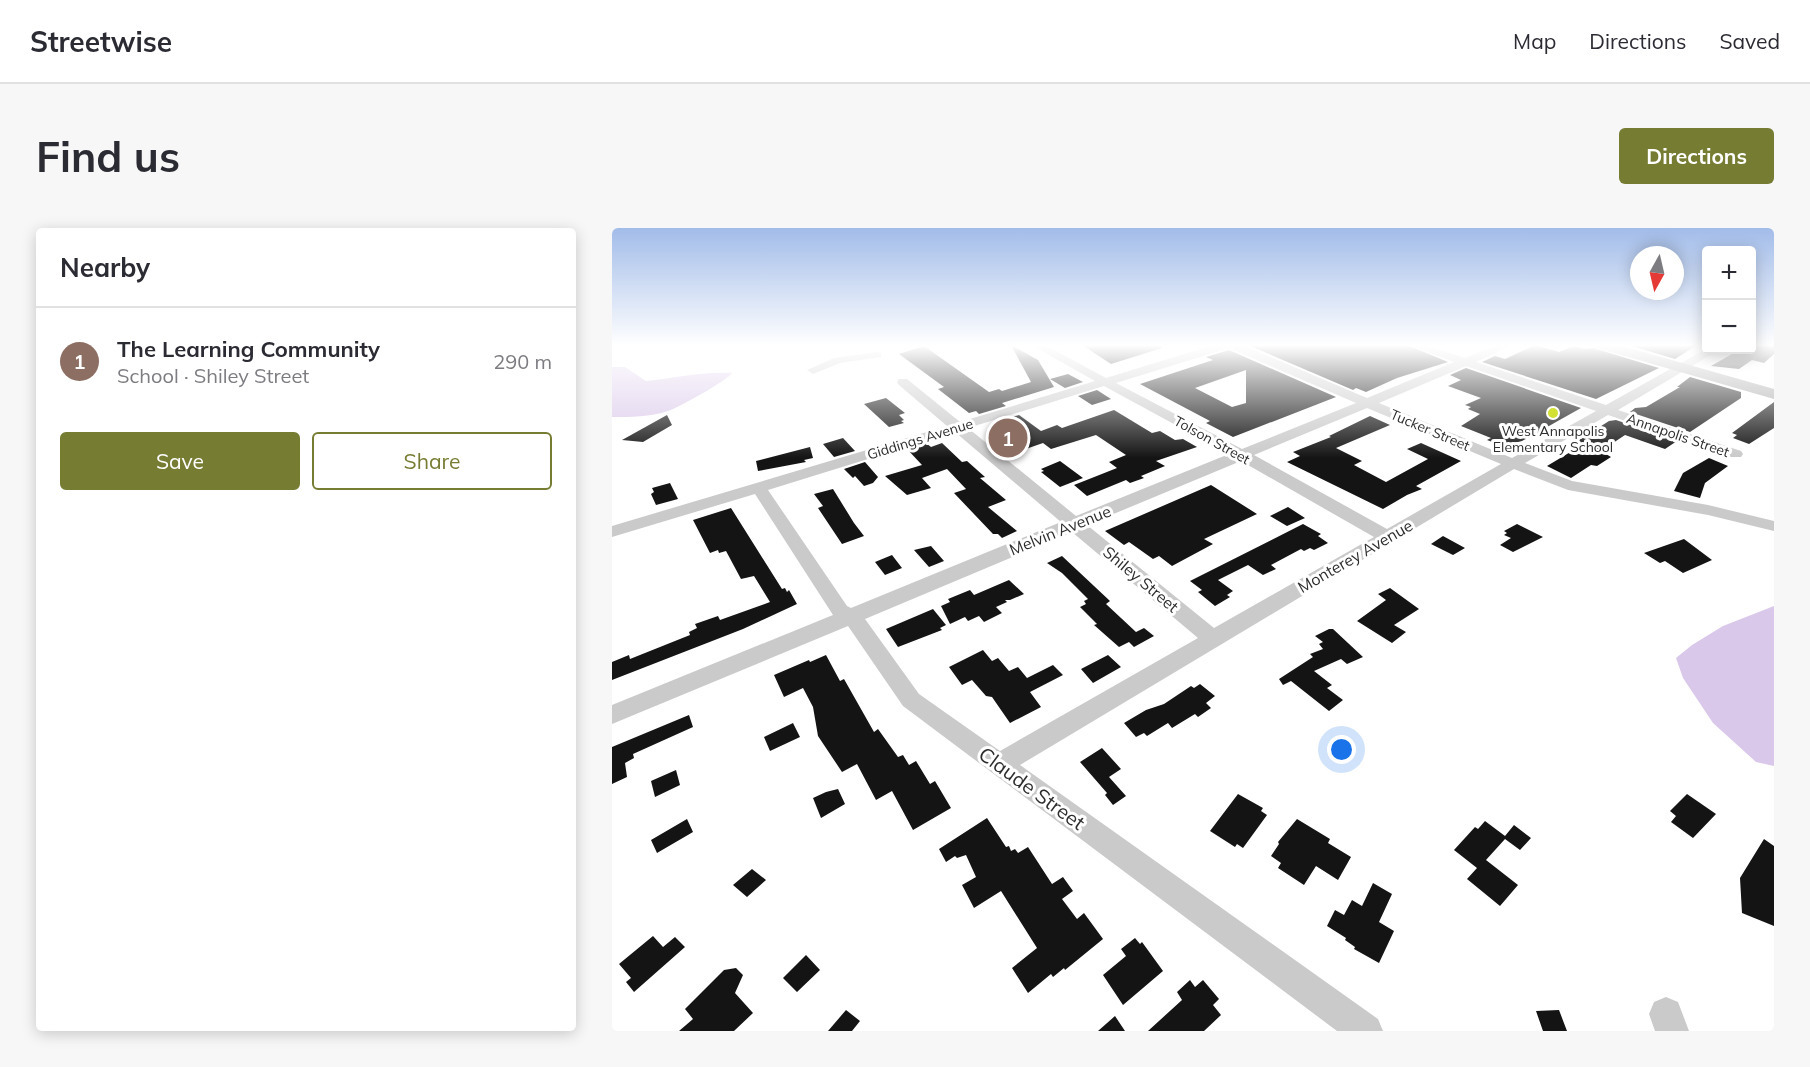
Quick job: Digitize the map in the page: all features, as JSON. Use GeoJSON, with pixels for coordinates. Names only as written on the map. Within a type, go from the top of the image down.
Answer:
{"type":"FeatureCollection","features":[{"type":"Feature","properties":{"kind":"main road"},"geometry":{"type":"LineString","coordinates":[[1732,382],[1774,394]]}},
{"type":"Feature","properties":{"kind":"street","name":"Shiley Street"},"geometry":{"type":"LineString","coordinates":[[904,382],[1213,639]]}},
{"type":"Feature","properties":{"kind":"street","name":"Giddings Avenue"},"geometry":{"type":"LineString","coordinates":[[612,532],[1104,382]]}},
{"type":"Feature","properties":{"kind":"street","name":"Tolson Street"},"geometry":{"type":"LineString","coordinates":[[1107,382],[1388,537]]}},
{"type":"Feature","properties":{"kind":"street","name":"Tucker Street"},"geometry":{"type":"LineString","coordinates":[[1319,382],[1512,464],[1583,489],[1708,510],[1774,526]]}},
{"type":"Feature","properties":{"kind":"street","name":"Melvin Avenue"},"geometry":{"type":"LineString","coordinates":[[612,715],[1417,382]]}},
{"type":"Feature","properties":{"kind":"street","name":"Annapolis Street"},"geometry":{"type":"LineString","coordinates":[[1525,382],[1736,454]]}},
{"type":"Feature","properties":{"kind":"street","name":"Monterey Avenue"},"geometry":{"type":"LineString","coordinates":[[999,764],[1654,382]]}},
{"type":"Feature","properties":{"kind":"street","name":"Claude Street"},"geometry":{"type":"LineString","coordinates":[[759,488],[840,611],[852,616],[910,700],[1366,1031]]}},
{"type":"Feature","properties":{"kind":"shaded area"},"geometry":{"type":"Polygon","coordinates":[[[612,382],[720,382],[668,411],[647,416],[612,417],[612,382]]]}},
{"type":"Feature","properties":{"kind":"shaded area"},"geometry":{"type":"Polygon","coordinates":[[[1774,606],[1774,766],[1756,762],[1713,723],[1683,678],[1676,658],[1723,626],[1774,606]]]}},
{"type":"Feature","properties":{"kind":"building"},"geometry":{"type":"Polygon","coordinates":[[[938,382],[976,382],[989,392],[999,389],[1002,391],[1029,382],[1051,382],[1054,387],[1002,403],[1006,406],[979,414],[976,411],[969,413],[938,389],[944,387],[938,382]]]}},
{"type":"Feature","properties":{"kind":"building"},"geometry":{"type":"Polygon","coordinates":[[[1056,382],[1082,382],[1065,388],[1056,382]]]}},
{"type":"Feature","properties":{"kind":"building"},"geometry":{"type":"Polygon","coordinates":[[[1211,382],[1195,388],[1232,407],[1246,403],[1246,382],[1303,382],[1336,397],[1233,437],[1206,423],[1210,421],[1140,384],[1211,382]]]}},
{"type":"Feature","properties":{"kind":"building"},"geometry":{"type":"Polygon","coordinates":[[[1335,382],[1387,382],[1366,392],[1356,388],[1353,390],[1335,382]]]}},
{"type":"Feature","properties":{"kind":"building","name":"West Annapolis Elementary School"},"geometry":{"type":"Polygon","coordinates":[[[1456,382],[1508,382],[1581,408],[1522,441],[1503,446],[1487,440],[1491,438],[1461,426],[1480,414],[1468,409],[1471,407],[1465,405],[1481,398],[1448,386],[1456,382]]]}},
{"type":"Feature","properties":{"kind":"building"},"geometry":{"type":"Polygon","coordinates":[[[1545,382],[1630,382],[1596,399],[1545,382]]]}},
{"type":"Feature","properties":{"kind":"building"},"geometry":{"type":"Polygon","coordinates":[[[1683,382],[1709,382],[1741,392],[1741,398],[1690,432],[1630,412],[1635,408],[1646,407],[1680,387],[1677,387],[1683,382]]]}},
{"type":"Feature","properties":{"kind":"building"},"geometry":{"type":"Polygon","coordinates":[[[1097,390],[1111,399],[1092,405],[1078,396],[1097,390]]]}},
{"type":"Feature","properties":{"kind":"building"},"geometry":{"type":"Polygon","coordinates":[[[886,398],[905,413],[899,415],[904,423],[889,427],[864,404],[886,398]]]}},
{"type":"Feature","properties":{"kind":"building"},"geometry":{"type":"Polygon","coordinates":[[[1774,402],[1774,428],[1749,444],[1733,438],[1737,435],[1732,433],[1774,402]]]}},
{"type":"Feature","properties":{"kind":"building"},"geometry":{"type":"Polygon","coordinates":[[[1114,410],[1152,433],[1160,431],[1175,440],[1183,439],[1197,447],[1156,461],[1165,466],[1141,476],[1144,478],[1130,483],[1126,480],[1087,496],[1074,485],[1117,468],[1109,462],[1126,455],[1096,435],[1051,449],[1043,443],[1020,451],[1003,437],[1002,435],[1006,434],[992,423],[1019,415],[1041,431],[1057,425],[1062,428],[1114,410]]]}},
{"type":"Feature","properties":{"kind":"building"},"geometry":{"type":"Polygon","coordinates":[[[667,415],[672,425],[643,442],[622,440],[667,415]]]}},
{"type":"Feature","properties":{"kind":"building"},"geometry":{"type":"Polygon","coordinates":[[[1370,416],[1390,425],[1336,448],[1362,461],[1354,465],[1386,482],[1428,459],[1407,449],[1421,443],[1461,461],[1416,486],[1422,489],[1383,509],[1287,462],[1300,456],[1293,452],[1331,437],[1329,436],[1370,416]]]}},
{"type":"Feature","properties":{"kind":"building"},"geometry":{"type":"Polygon","coordinates":[[[1616,420],[1677,441],[1665,449],[1625,435],[1601,451],[1611,457],[1597,466],[1591,465],[1571,478],[1547,466],[1582,445],[1576,442],[1609,421],[1616,420]]]}},
{"type":"Feature","properties":{"kind":"building"},"geometry":{"type":"Polygon","coordinates":[[[843,438],[855,451],[834,457],[823,444],[843,438]]]}},
{"type":"Feature","properties":{"kind":"building"},"geometry":{"type":"Polygon","coordinates":[[[926,443],[931,447],[942,443],[962,462],[967,461],[985,477],[980,478],[1006,500],[988,507],[1017,531],[1002,538],[998,534],[993,534],[954,493],[966,489],[947,469],[922,478],[931,488],[907,495],[885,476],[922,465],[907,449],[926,443]]]}},
{"type":"Feature","properties":{"kind":"building"},"geometry":{"type":"Polygon","coordinates":[[[810,447],[813,458],[804,460],[806,462],[758,471],[756,461],[810,447]]]}},
{"type":"Feature","properties":{"kind":"building"},"geometry":{"type":"Polygon","coordinates":[[[1709,458],[1728,466],[1705,483],[1700,498],[1674,491],[1683,473],[1709,458]]]}},
{"type":"Feature","properties":{"kind":"building"},"geometry":{"type":"Polygon","coordinates":[[[1060,461],[1083,478],[1060,487],[1041,472],[1044,471],[1041,469],[1060,461]]]}},
{"type":"Feature","properties":{"kind":"building"},"geometry":{"type":"Polygon","coordinates":[[[865,462],[878,477],[873,483],[864,486],[844,469],[865,462]]]}},
{"type":"Feature","properties":{"kind":"building"},"geometry":{"type":"Polygon","coordinates":[[[670,483],[678,499],[656,505],[651,494],[654,492],[652,488],[670,483]]]}},
{"type":"Feature","properties":{"kind":"building"},"geometry":{"type":"Polygon","coordinates":[[[1211,485],[1257,514],[1204,539],[1213,544],[1172,566],[1159,556],[1153,559],[1129,542],[1124,545],[1105,531],[1211,485]]]}},
{"type":"Feature","properties":{"kind":"building"},"geometry":{"type":"Polygon","coordinates":[[[833,489],[864,536],[842,544],[818,508],[823,506],[814,494],[833,489]]]}},
{"type":"Feature","properties":{"kind":"building"},"geometry":{"type":"Polygon","coordinates":[[[1288,507],[1305,518],[1287,526],[1270,516],[1288,507]]]}},
{"type":"Feature","properties":{"kind":"building"},"geometry":{"type":"Polygon","coordinates":[[[731,508],[782,589],[785,588],[787,592],[789,590],[797,604],[743,629],[612,680],[612,662],[629,655],[630,659],[690,635],[689,632],[697,628],[695,624],[718,616],[720,620],[770,602],[754,576],[741,579],[726,551],[719,553],[718,550],[710,553],[693,520],[731,508]]]}},
{"type":"Feature","properties":{"kind":"building"},"geometry":{"type":"Polygon","coordinates":[[[1303,524],[1321,534],[1318,536],[1328,543],[1314,550],[1301,549],[1271,565],[1276,569],[1263,575],[1248,565],[1218,580],[1233,591],[1227,595],[1230,597],[1215,606],[1198,592],[1202,590],[1190,581],[1303,524]]]}},
{"type":"Feature","properties":{"kind":"building"},"geometry":{"type":"Polygon","coordinates":[[[1517,524],[1543,537],[1513,552],[1500,545],[1511,538],[1504,535],[1507,533],[1504,531],[1517,524]]]}},
{"type":"Feature","properties":{"kind":"building"},"geometry":{"type":"Polygon","coordinates":[[[1443,536],[1465,548],[1453,555],[1431,544],[1443,536]]]}},
{"type":"Feature","properties":{"kind":"building"},"geometry":{"type":"Polygon","coordinates":[[[1684,539],[1712,560],[1683,573],[1665,561],[1660,563],[1644,553],[1684,539]]]}},
{"type":"Feature","properties":{"kind":"building"},"geometry":{"type":"Polygon","coordinates":[[[931,546],[944,561],[929,567],[914,550],[931,546]]]}},
{"type":"Feature","properties":{"kind":"building"},"geometry":{"type":"Polygon","coordinates":[[[892,555],[902,568],[885,575],[875,562],[892,555]]]}},
{"type":"Feature","properties":{"kind":"building"},"geometry":{"type":"Polygon","coordinates":[[[1062,556],[1110,601],[1106,604],[1136,632],[1144,628],[1154,636],[1134,647],[1129,642],[1119,647],[1094,625],[1097,624],[1080,607],[1086,604],[1084,601],[1088,599],[1062,573],[1047,563],[1062,556]]]}},
{"type":"Feature","properties":{"kind":"building"},"geometry":{"type":"Polygon","coordinates":[[[1009,580],[1024,594],[1005,600],[1007,602],[996,607],[1002,613],[984,622],[979,616],[968,621],[965,617],[950,624],[941,606],[950,602],[948,599],[970,590],[974,595],[1009,580]]]}},
{"type":"Feature","properties":{"kind":"building"},"geometry":{"type":"Polygon","coordinates":[[[1390,588],[1419,609],[1394,625],[1406,632],[1392,643],[1357,621],[1386,600],[1378,594],[1390,588]]]}},
{"type":"Feature","properties":{"kind":"building"},"geometry":{"type":"Polygon","coordinates":[[[933,609],[946,625],[940,628],[942,630],[898,647],[886,629],[933,609]]]}},
{"type":"Feature","properties":{"kind":"building"},"geometry":{"type":"Polygon","coordinates":[[[1333,629],[1363,657],[1347,664],[1341,659],[1314,671],[1332,685],[1327,688],[1343,700],[1329,711],[1291,681],[1283,685],[1279,679],[1313,657],[1310,654],[1323,649],[1319,644],[1323,642],[1315,636],[1333,629]]]}},
{"type":"Feature","properties":{"kind":"building"},"geometry":{"type":"Polygon","coordinates":[[[983,650],[992,661],[998,658],[1009,671],[1018,667],[1027,678],[1053,665],[1063,675],[1030,692],[1041,707],[1010,723],[992,697],[986,696],[972,680],[962,685],[949,667],[983,650]]]}},
{"type":"Feature","properties":{"kind":"building"},"geometry":{"type":"Polygon","coordinates":[[[826,655],[840,681],[844,679],[874,732],[878,729],[898,757],[903,755],[909,765],[916,761],[930,784],[935,781],[951,808],[913,830],[892,791],[876,800],[857,764],[842,772],[818,736],[813,707],[803,688],[784,697],[774,675],[826,655]]]}},
{"type":"Feature","properties":{"kind":"building"},"geometry":{"type":"Polygon","coordinates":[[[1108,655],[1121,667],[1093,683],[1081,669],[1108,655]]]}},
{"type":"Feature","properties":{"kind":"building"},"geometry":{"type":"Polygon","coordinates":[[[1200,684],[1215,696],[1206,703],[1211,708],[1198,717],[1195,714],[1172,728],[1168,723],[1147,736],[1144,733],[1136,737],[1124,723],[1146,710],[1164,704],[1191,686],[1194,688],[1200,684]]]}},
{"type":"Feature","properties":{"kind":"building"},"geometry":{"type":"Polygon","coordinates":[[[689,715],[693,727],[633,754],[634,758],[625,763],[627,777],[612,784],[612,747],[689,715]]]}},
{"type":"Feature","properties":{"kind":"building"},"geometry":{"type":"Polygon","coordinates":[[[793,723],[800,737],[770,751],[764,737],[793,723]]]}},
{"type":"Feature","properties":{"kind":"building"},"geometry":{"type":"Polygon","coordinates":[[[1102,748],[1121,769],[1109,777],[1126,796],[1113,805],[1105,795],[1107,793],[1080,762],[1102,748]]]}},
{"type":"Feature","properties":{"kind":"building"},"geometry":{"type":"Polygon","coordinates":[[[676,770],[680,785],[655,797],[651,781],[676,770]]]}},
{"type":"Feature","properties":{"kind":"building"},"geometry":{"type":"Polygon","coordinates":[[[838,789],[845,804],[821,818],[813,798],[838,789]]]}},
{"type":"Feature","properties":{"kind":"building"},"geometry":{"type":"Polygon","coordinates":[[[1238,794],[1263,808],[1261,811],[1267,815],[1243,848],[1237,844],[1235,847],[1210,831],[1238,794]]]}},
{"type":"Feature","properties":{"kind":"building"},"geometry":{"type":"Polygon","coordinates":[[[1687,794],[1716,814],[1693,838],[1671,822],[1676,816],[1670,811],[1687,794]]]}},
{"type":"Feature","properties":{"kind":"building"},"geometry":{"type":"Polygon","coordinates":[[[987,818],[1011,851],[1015,849],[1018,853],[1028,847],[1052,884],[1063,877],[1073,891],[1062,899],[1077,919],[1084,913],[1103,939],[1065,970],[1064,968],[1053,977],[1051,974],[1028,993],[1012,968],[1037,948],[1001,891],[974,908],[962,885],[976,877],[966,855],[957,858],[955,856],[946,862],[939,849],[987,818]]]}},
{"type":"Feature","properties":{"kind":"building"},"geometry":{"type":"Polygon","coordinates":[[[687,819],[693,832],[657,853],[651,840],[687,819]]]}},
{"type":"Feature","properties":{"kind":"building"},"geometry":{"type":"Polygon","coordinates":[[[1297,819],[1330,839],[1328,843],[1351,857],[1338,880],[1316,866],[1304,885],[1278,868],[1281,863],[1271,856],[1278,842],[1297,819]]]}},
{"type":"Feature","properties":{"kind":"building"},"geometry":{"type":"Polygon","coordinates":[[[1485,821],[1505,836],[1514,825],[1531,838],[1520,850],[1505,839],[1486,860],[1518,885],[1500,906],[1467,879],[1477,868],[1454,850],[1475,827],[1478,829],[1485,821]]]}},
{"type":"Feature","properties":{"kind":"building"},"geometry":{"type":"Polygon","coordinates":[[[1764,839],[1774,846],[1774,926],[1742,913],[1740,878],[1764,839]]]}},
{"type":"Feature","properties":{"kind":"building"},"geometry":{"type":"Polygon","coordinates":[[[752,869],[766,880],[747,897],[733,885],[752,869]]]}},
{"type":"Feature","properties":{"kind":"building"},"geometry":{"type":"Polygon","coordinates":[[[1373,883],[1392,894],[1379,922],[1394,931],[1379,963],[1354,949],[1355,947],[1345,940],[1346,938],[1327,926],[1335,910],[1344,915],[1352,900],[1362,906],[1373,883]]]}},
{"type":"Feature","properties":{"kind":"building"},"geometry":{"type":"Polygon","coordinates":[[[653,936],[663,947],[675,937],[685,947],[634,992],[626,982],[631,978],[619,964],[653,936]]]}},
{"type":"Feature","properties":{"kind":"building"},"geometry":{"type":"Polygon","coordinates":[[[1135,938],[1140,944],[1142,942],[1163,971],[1123,1005],[1103,975],[1126,956],[1121,949],[1135,938]]]}},
{"type":"Feature","properties":{"kind":"building"},"geometry":{"type":"Polygon","coordinates":[[[806,955],[820,970],[797,992],[783,978],[806,955]]]}},
{"type":"Feature","properties":{"kind":"building"},"geometry":{"type":"Polygon","coordinates":[[[736,968],[743,975],[735,993],[753,1013],[734,1031],[679,1031],[693,1019],[685,1009],[724,970],[736,968]]]}},
{"type":"Feature","properties":{"kind":"building"},"geometry":{"type":"Polygon","coordinates":[[[1190,980],[1195,987],[1203,980],[1219,999],[1213,1005],[1221,1015],[1204,1031],[1148,1031],[1182,1000],[1177,992],[1190,980]]]}},
{"type":"Feature","properties":{"kind":"building"},"geometry":{"type":"Polygon","coordinates":[[[846,1010],[860,1021],[852,1031],[828,1031],[846,1010]]]}},
{"type":"Feature","properties":{"kind":"building"},"geometry":{"type":"Polygon","coordinates":[[[1559,1010],[1567,1031],[1543,1031],[1536,1011],[1559,1010]]]}},
{"type":"Feature","properties":{"kind":"building"},"geometry":{"type":"Polygon","coordinates":[[[1115,1016],[1125,1031],[1098,1031],[1115,1016]]]}},
{"type":"Feature","properties":{"kind":"place","name":"West Annapolis Elementary School"},"geometry":{"type":"Point","coordinates":[1553,413]}},
{"type":"Feature","properties":{"kind":"place","name":"The Learning Community"},"geometry":{"type":"Point","coordinates":[1008,438]}}]}
